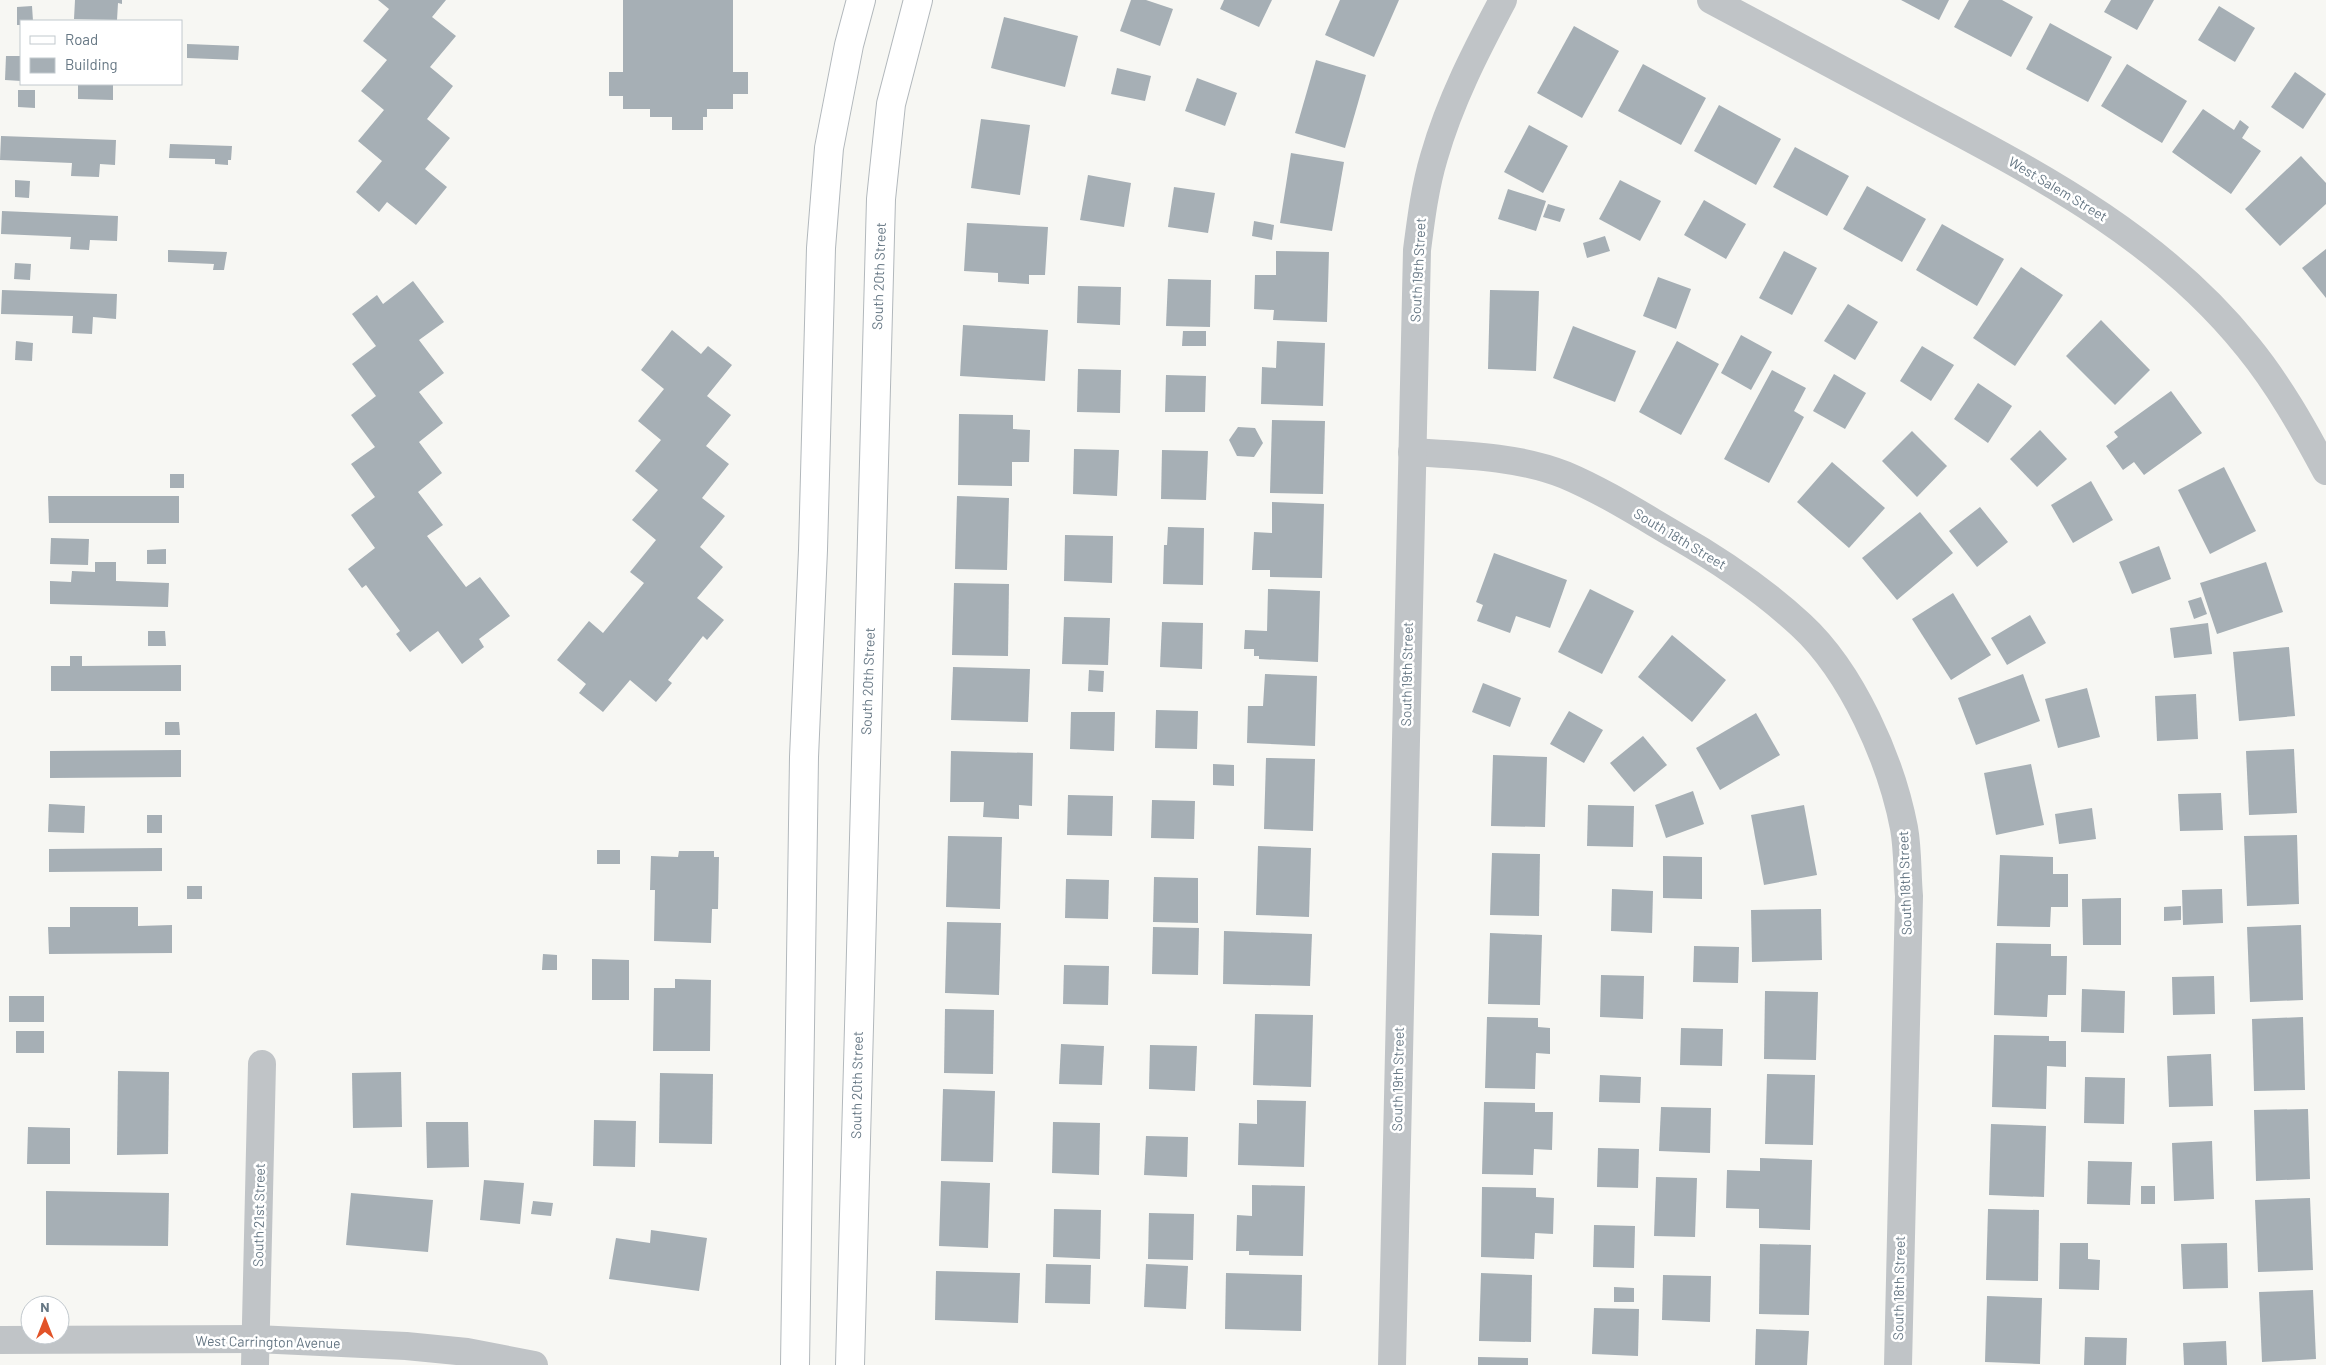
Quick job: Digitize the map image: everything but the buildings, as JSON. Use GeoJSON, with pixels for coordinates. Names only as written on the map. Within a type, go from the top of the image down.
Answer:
{"type":"FeatureCollection","features":[{"type":"Feature","properties":{"kind":"street"},"geometry":{"type":"LineString","coordinates":[[794,1365],[804,757],[813,550],[821,248],[829,148],[849,45],[861,0]]}},
{"type":"Feature","properties":{"kind":"street","name":"South 20th Street"},"geometry":{"type":"LineString","coordinates":[[850,1365],[881,199],[891,104],[918,0]]}},
{"type":"Feature","properties":{"kind":"street","name":"South 19th Street"},"geometry":{"type":"LineString","coordinates":[[1392,1365],[1417,250],[1423,202],[1434,157],[1470,61],[1503,0]]}},
{"type":"Feature","properties":{"kind":"street","name":"West Salem Street"},"geometry":{"type":"LineString","coordinates":[[1711,0],[2010,159],[2093,208],[2157,255],[2206,301],[2248,347],[2293,411],[2326,471]]}},
{"type":"Feature","properties":{"kind":"street","name":"South 18th Street"},"geometry":{"type":"LineString","coordinates":[[1412,452],[1511,460],[1564,475],[1608,496],[1705,552],[1760,591],[1802,625],[1837,667],[1871,727],[1891,777],[1904,829],[1909,896],[1898,1365]]}},
{"type":"Feature","properties":{"kind":"street","name":"South 21st Street"},"geometry":{"type":"LineString","coordinates":[[255,1352],[262,1064]]}},
{"type":"Feature","properties":{"kind":"street","name":"West Carrington Avenue"},"geometry":{"type":"LineString","coordinates":[[0,1340],[255,1352],[406,1346],[467,1352],[534,1365]]}}]}
